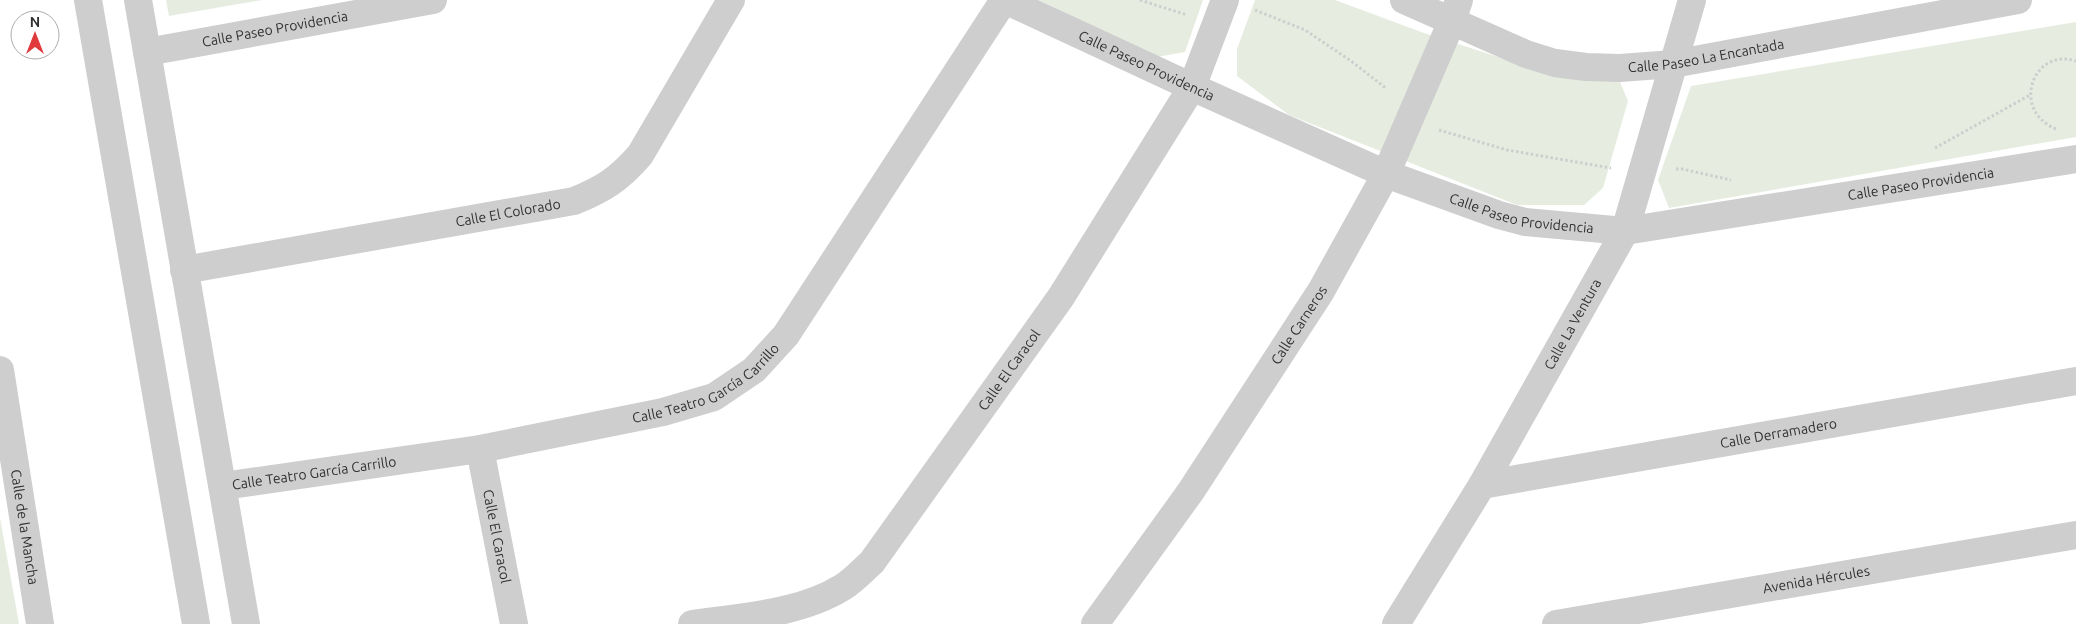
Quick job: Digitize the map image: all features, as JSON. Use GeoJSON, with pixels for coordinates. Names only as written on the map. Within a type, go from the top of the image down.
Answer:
{"type":"FeatureCollection","features":[{"type":"Feature","properties":{"kind":"street"},"geometry":{"type":"LineString","coordinates":[[88,0],[196,624]]}},
{"type":"Feature","properties":{"kind":"street"},"geometry":{"type":"LineString","coordinates":[[138,0],[246,624]]}},
{"type":"Feature","properties":{"kind":"street","name":"Calle Paseo Providencia"},"geometry":{"type":"LineString","coordinates":[[146,52],[433,0]]}},
{"type":"Feature","properties":{"kind":"street","name":"Calle El Colorado"},"geometry":{"type":"LineString","coordinates":[[184,270],[574,201],[600,191],[622,176],[640,155],[731,0]]}},
{"type":"Feature","properties":{"kind":"street","name":"Calle Paseo Providencia"},"geometry":{"type":"LineString","coordinates":[[1005,0],[1386,174],[1499,216],[1525,222],[1625,231],[2076,159]]}},
{"type":"Feature","properties":{"kind":"street","name":"Calle Teatro García Carrillo"},"geometry":{"type":"LineString","coordinates":[[223,486],[480,449],[663,412],[714,397],[754,370],[786,335],[1005,0]]}},
{"type":"Feature","properties":{"kind":"street","name":"Calle Paseo La Encantada"},"geometry":{"type":"LineString","coordinates":[[1404,0],[1456,11],[1526,54],[1555,63],[1586,67],[1620,68],[1673,64],[2018,0]]}},
{"type":"Feature","properties":{"kind":"street","name":"Calle La Ventura"},"geometry":{"type":"LineString","coordinates":[[1396,624],[1482,486],[1625,231],[1692,0]]}},
{"type":"Feature","properties":{"kind":"street","name":"Calle El Caracol"},"geometry":{"type":"LineString","coordinates":[[692,624],[805,604],[843,587],[872,562],[1061,297],[1192,87],[1230,10]]}},
{"type":"Feature","properties":{"kind":"street","name":"Calle Carneros"},"geometry":{"type":"LineString","coordinates":[[1095,624],[1191,491],[1316,300],[1386,174],[1456,11]]}},
{"type":"Feature","properties":{"kind":"street","name":"Calle de la Mancha"},"geometry":{"type":"LineString","coordinates":[[0,370],[40,624]]}},
{"type":"Feature","properties":{"kind":"street","name":"Calle Derramadero"},"geometry":{"type":"LineString","coordinates":[[1482,486],[2076,381]]}},
{"type":"Feature","properties":{"kind":"street","name":"Calle El Caracol"},"geometry":{"type":"LineString","coordinates":[[480,449],[514,624]]}},
{"type":"Feature","properties":{"kind":"street","name":"Avenida Hércules"},"geometry":{"type":"LineString","coordinates":[[1556,624],[2076,536]]}},
{"type":"Feature","properties":{"kind":"path"},"geometry":{"type":"LineString","coordinates":[[1140,0],[1230,10],[1305,30],[1351,61],[1412,116],[1507,150],[1642,173],[1682,168],[1737,182]]}},
{"type":"Feature","properties":{"kind":"path"},"geometry":{"type":"LineString","coordinates":[[2062,130],[2046,125],[2038,117],[2032,108],[2030,95],[2035,78],[2047,64],[2058,60],[2076,61]]}},
{"type":"Feature","properties":{"kind":"path"},"geometry":{"type":"LineString","coordinates":[[1928,151],[2030,95]]}},
{"type":"Feature","properties":{"kind":"shaded area"},"geometry":{"type":"Polygon","coordinates":[[[166,0],[262,0],[169,16],[166,0]]]}},
{"type":"Feature","properties":{"kind":"shaded area"},"geometry":{"type":"Polygon","coordinates":[[[1039,0],[1203,0],[1185,52],[1157,57],[1039,0]]]}},
{"type":"Feature","properties":{"kind":"shaded area"},"geometry":{"type":"Polygon","coordinates":[[[1255,0],[1335,0],[1424,33],[1523,65],[1620,82],[1628,101],[1603,188],[1584,205],[1517,205],[1289,115],[1237,76],[1237,49],[1255,0]]]}},
{"type":"Feature","properties":{"kind":"shaded area"},"geometry":{"type":"Polygon","coordinates":[[[2076,22],[2076,137],[1669,208],[1658,180],[1691,86],[2076,22]]]}},
{"type":"Feature","properties":{"kind":"shaded area"},"geometry":{"type":"Polygon","coordinates":[[[0,518],[19,624],[0,624],[0,518]]]}}]}
